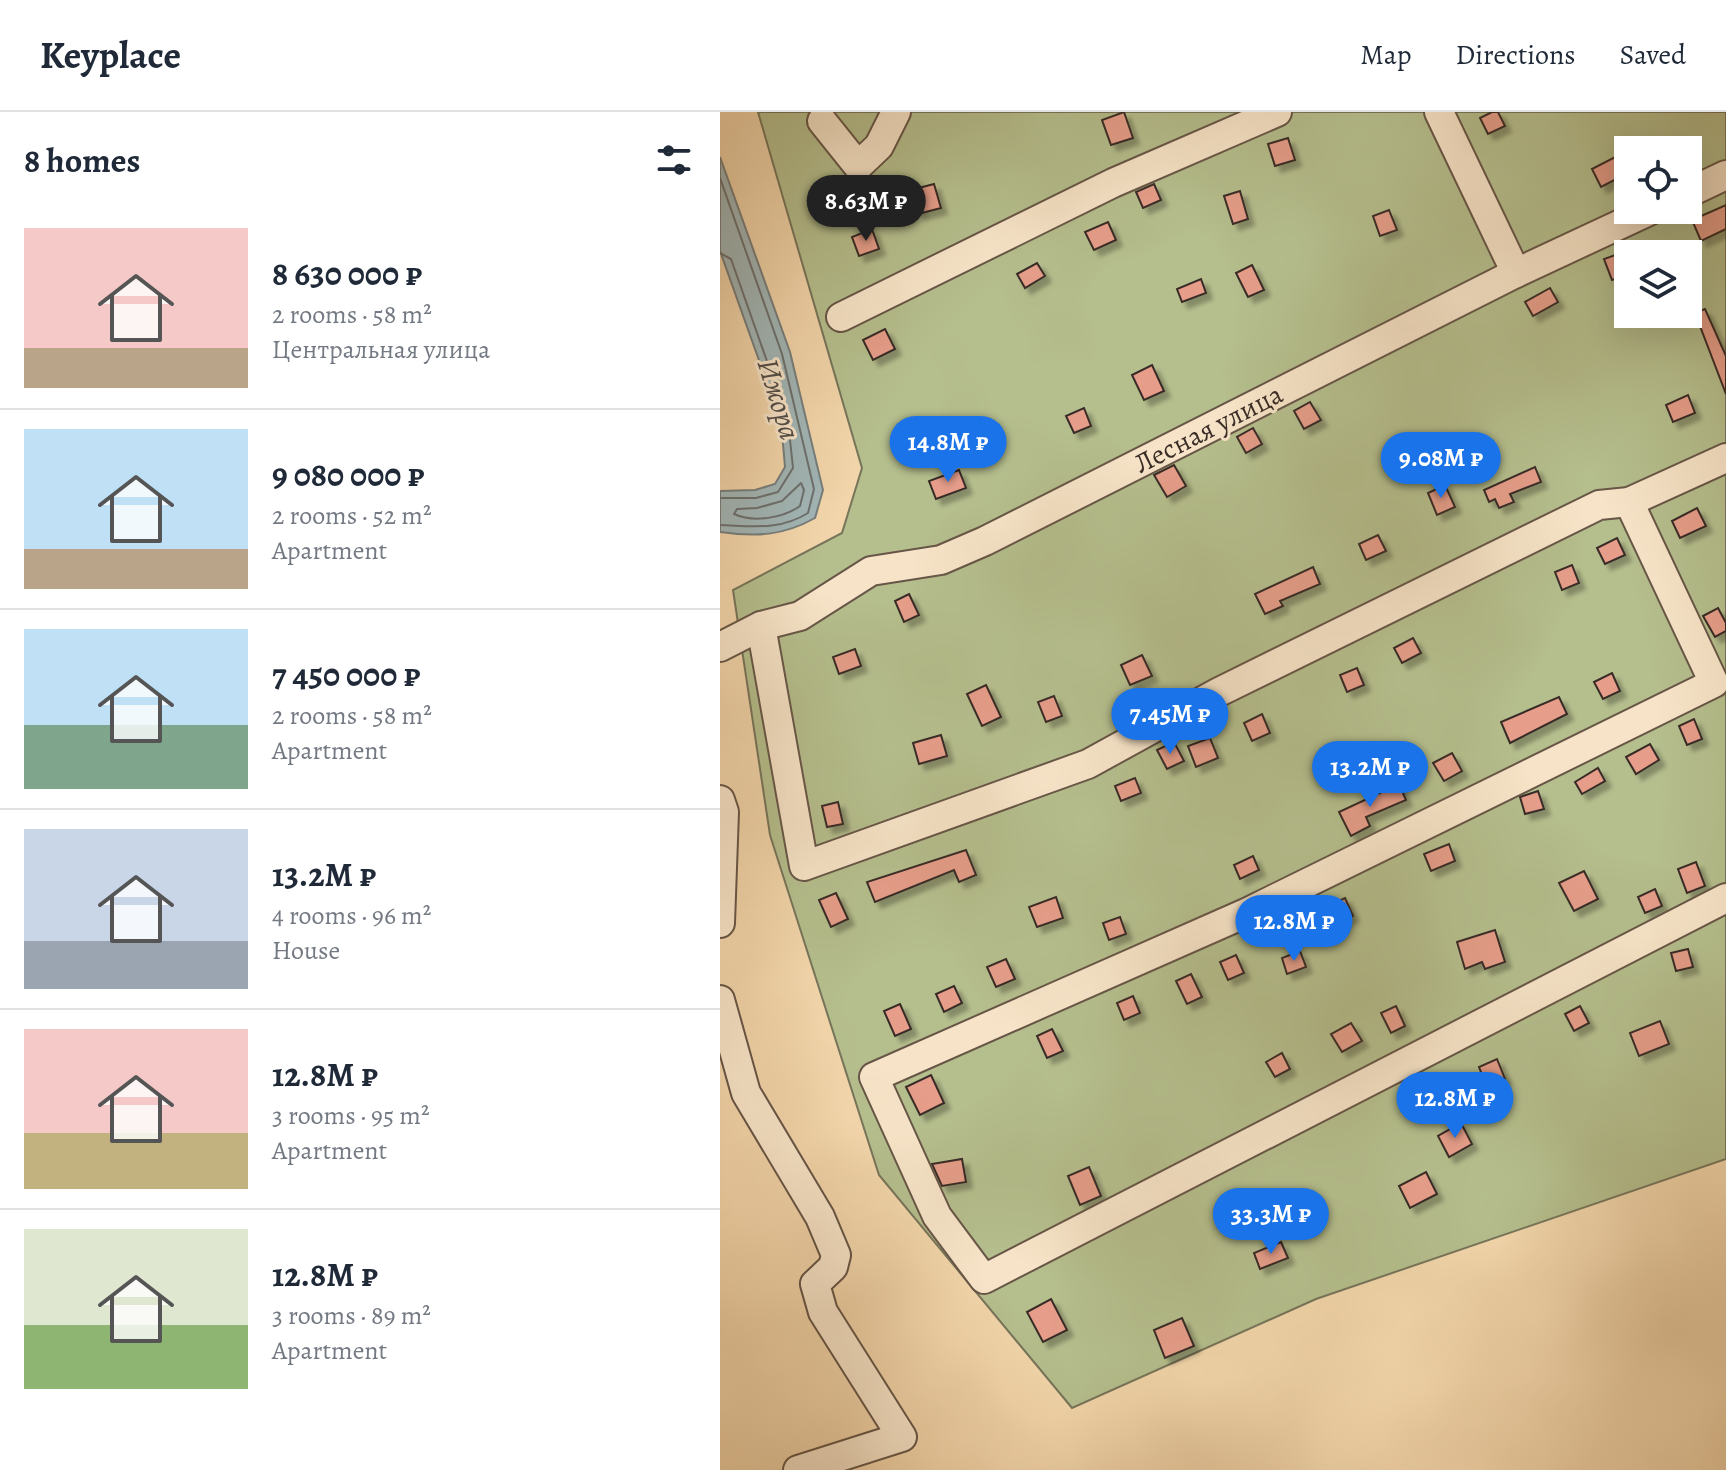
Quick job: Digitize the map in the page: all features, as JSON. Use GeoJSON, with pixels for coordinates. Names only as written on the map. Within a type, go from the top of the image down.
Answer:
{"type":"FeatureCollection","features":[{"type":"Feature","properties":{"kind":"street"},"geometry":{"type":"LineString","coordinates":[[822,121],[858,166],[879,146],[896,112]]}},
{"type":"Feature","properties":{"kind":"street"},"geometry":{"type":"LineString","coordinates":[[841,317],[1113,183],[1277,112]]}},
{"type":"Feature","properties":{"kind":"street"},"geometry":{"type":"LineString","coordinates":[[1439,112],[1516,273]]}},
{"type":"Feature","properties":{"kind":"street"},"geometry":{"type":"LineString","coordinates":[[1702,186],[1726,175]]}},
{"type":"Feature","properties":{"kind":"street","name":"Лесная улица"},"geometry":{"type":"LineString","coordinates":[[720,647],[761,626],[800,616],[871,571],[941,560],[985,541],[1516,273],[1621,224]]}},
{"type":"Feature","properties":{"kind":"street"},"geometry":{"type":"LineString","coordinates":[[761,626],[804,866],[1088,764],[1219,692],[1599,505],[1629,502],[1726,458]]}},
{"type":"Feature","properties":{"kind":"street"},"geometry":{"type":"LineString","coordinates":[[1629,502],[1720,680],[1246,913],[874,1077],[937,1216],[984,1279],[1726,898]]}},
{"type":"Feature","properties":{"kind":"street"},"geometry":{"type":"LineString","coordinates":[[720,800],[724,812],[720,923]]}},
{"type":"Feature","properties":{"kind":"street"},"geometry":{"type":"LineString","coordinates":[[720,1000],[746,1093],[820,1217],[836,1255],[833,1267],[815,1284],[819,1304],[902,1437],[798,1470]]}},
{"type":"Feature","properties":{"kind":"green space"},"geometry":{"type":"Polygon","coordinates":[[[758,112],[1726,112],[1726,1159],[1316,1299],[1072,1408],[879,1175],[770,835],[733,590],[842,533],[862,468],[758,112]]]}},
{"type":"Feature","properties":{"kind":"water","name":"Ижора"},"geometry":{"type":"Polygon","coordinates":[[[720,157],[790,352],[823,490],[815,518],[769,534],[720,532],[720,491],[755,490],[775,484],[785,467],[781,422],[720,251],[720,157]]]}},
{"type":"Feature","properties":{"kind":"building"},"geometry":{"type":"Polygon","coordinates":[[[1124,112],[1133,138],[1111,145],[1102,120],[1124,112]]]}},
{"type":"Feature","properties":{"kind":"building"},"geometry":{"type":"Polygon","coordinates":[[[1498,112],[1505,126],[1488,134],[1480,118],[1498,112]]]}},
{"type":"Feature","properties":{"kind":"building"},"geometry":{"type":"Polygon","coordinates":[[[1288,138],[1295,160],[1275,166],[1268,144],[1288,138]]]}},
{"type":"Feature","properties":{"kind":"building"},"geometry":{"type":"Polygon","coordinates":[[[1614,158],[1614,180],[1601,187],[1592,169],[1614,158]]]}},
{"type":"Feature","properties":{"kind":"building"},"geometry":{"type":"Polygon","coordinates":[[[934,184],[941,208],[918,214],[911,190],[934,184]]]}},
{"type":"Feature","properties":{"kind":"building"},"geometry":{"type":"Polygon","coordinates":[[[1154,184],[1161,200],[1143,208],[1136,192],[1154,184]]]}},
{"type":"Feature","properties":{"kind":"building"},"geometry":{"type":"Polygon","coordinates":[[[848,191],[861,206],[847,218],[834,203],[848,191]]]}},
{"type":"Feature","properties":{"kind":"building"},"geometry":{"type":"Polygon","coordinates":[[[1240,191],[1248,219],[1233,224],[1224,196],[1240,191]]]}},
{"type":"Feature","properties":{"kind":"building"},"geometry":{"type":"Polygon","coordinates":[[[1726,205],[1726,229],[1701,240],[1694,224],[1702,224],[1702,216],[1726,205]]]}},
{"type":"Feature","properties":{"kind":"building"},"geometry":{"type":"Polygon","coordinates":[[[1389,210],[1397,230],[1380,236],[1373,216],[1389,210]]]}},
{"type":"Feature","properties":{"kind":"building"},"geometry":{"type":"Polygon","coordinates":[[[1108,222],[1116,240],[1094,250],[1085,232],[1108,222]]]}},
{"type":"Feature","properties":{"kind":"building"},"geometry":{"type":"Polygon","coordinates":[[[872,229],[879,249],[859,256],[852,237],[872,229]]]}},
{"type":"Feature","properties":{"kind":"building"},"geometry":{"type":"Polygon","coordinates":[[[1614,255],[1614,279],[1612,280],[1604,259],[1614,255]]]}},
{"type":"Feature","properties":{"kind":"building"},"geometry":{"type":"Polygon","coordinates":[[[1037,263],[1045,276],[1025,288],[1017,274],[1037,263]]]}},
{"type":"Feature","properties":{"kind":"building"},"geometry":{"type":"Polygon","coordinates":[[[1252,265],[1264,290],[1248,297],[1236,273],[1252,265]]]}},
{"type":"Feature","properties":{"kind":"building"},"geometry":{"type":"Polygon","coordinates":[[[1201,279],[1206,293],[1182,302],[1177,289],[1201,279]]]}},
{"type":"Feature","properties":{"kind":"building"},"geometry":{"type":"Polygon","coordinates":[[[1550,288],[1558,302],[1533,316],[1525,302],[1550,288]]]}},
{"type":"Feature","properties":{"kind":"building"},"geometry":{"type":"Polygon","coordinates":[[[1705,309],[1726,356],[1726,394],[1701,328],[1702,310],[1705,309]]]}},
{"type":"Feature","properties":{"kind":"building"},"geometry":{"type":"Polygon","coordinates":[[[885,329],[895,349],[873,360],[863,340],[885,329]]]}},
{"type":"Feature","properties":{"kind":"building"},"geometry":{"type":"Polygon","coordinates":[[[1152,365],[1164,391],[1144,400],[1132,375],[1152,365]]]}},
{"type":"Feature","properties":{"kind":"building"},"geometry":{"type":"Polygon","coordinates":[[[1688,395],[1695,413],[1673,422],[1666,405],[1688,395]]]}},
{"type":"Feature","properties":{"kind":"building"},"geometry":{"type":"Polygon","coordinates":[[[1310,402],[1321,420],[1304,429],[1294,411],[1310,402]]]}},
{"type":"Feature","properties":{"kind":"building"},"geometry":{"type":"Polygon","coordinates":[[[1084,408],[1091,426],[1074,433],[1066,416],[1084,408]]]}},
{"type":"Feature","properties":{"kind":"building"},"geometry":{"type":"Polygon","coordinates":[[[1253,428],[1262,444],[1246,453],[1237,437],[1253,428]]]}},
{"type":"Feature","properties":{"kind":"building"},"geometry":{"type":"Polygon","coordinates":[[[1174,465],[1186,486],[1167,497],[1154,475],[1174,465]]]}},
{"type":"Feature","properties":{"kind":"building"},"geometry":{"type":"Polygon","coordinates":[[[1535,467],[1541,482],[1510,494],[1514,502],[1499,508],[1495,499],[1489,502],[1484,490],[1535,467]]]}},
{"type":"Feature","properties":{"kind":"building"},"geometry":{"type":"Polygon","coordinates":[[[959,470],[966,488],[936,499],[929,481],[959,470]]]}},
{"type":"Feature","properties":{"kind":"building"},"geometry":{"type":"Polygon","coordinates":[[[1445,485],[1455,507],[1437,515],[1428,493],[1445,485]]]}},
{"type":"Feature","properties":{"kind":"building"},"geometry":{"type":"Polygon","coordinates":[[[1697,508],[1706,526],[1680,538],[1672,521],[1697,508]]]}},
{"type":"Feature","properties":{"kind":"building"},"geometry":{"type":"Polygon","coordinates":[[[1378,535],[1386,551],[1366,560],[1359,544],[1378,535]]]}},
{"type":"Feature","properties":{"kind":"building"},"geometry":{"type":"Polygon","coordinates":[[[1617,538],[1625,555],[1605,564],[1597,548],[1617,538]]]}},
{"type":"Feature","properties":{"kind":"building"},"geometry":{"type":"Polygon","coordinates":[[[1572,565],[1579,583],[1562,590],[1555,572],[1572,565]]]}},
{"type":"Feature","properties":{"kind":"building"},"geometry":{"type":"Polygon","coordinates":[[[1313,567],[1320,584],[1280,601],[1283,606],[1265,614],[1255,594],[1313,567]]]}},
{"type":"Feature","properties":{"kind":"building"},"geometry":{"type":"Polygon","coordinates":[[[909,594],[919,615],[904,622],[895,601],[909,594]]]}},
{"type":"Feature","properties":{"kind":"building"},"geometry":{"type":"Polygon","coordinates":[[[1718,608],[1726,623],[1726,631],[1715,637],[1703,616],[1718,608]]]}},
{"type":"Feature","properties":{"kind":"building"},"geometry":{"type":"Polygon","coordinates":[[[1413,638],[1421,653],[1402,663],[1394,648],[1413,638]]]}},
{"type":"Feature","properties":{"kind":"building"},"geometry":{"type":"Polygon","coordinates":[[[855,649],[861,666],[839,674],[833,657],[855,649]]]}},
{"type":"Feature","properties":{"kind":"building"},"geometry":{"type":"Polygon","coordinates":[[[1142,655],[1152,676],[1130,685],[1121,665],[1142,655]]]}},
{"type":"Feature","properties":{"kind":"building"},"geometry":{"type":"Polygon","coordinates":[[[1357,668],[1364,685],[1347,692],[1340,675],[1357,668]]]}},
{"type":"Feature","properties":{"kind":"building"},"geometry":{"type":"Polygon","coordinates":[[[1612,673],[1620,691],[1603,699],[1594,682],[1612,673]]]}},
{"type":"Feature","properties":{"kind":"building"},"geometry":{"type":"Polygon","coordinates":[[[986,685],[1001,717],[982,726],[967,694],[986,685]]]}},
{"type":"Feature","properties":{"kind":"building"},"geometry":{"type":"Polygon","coordinates":[[[1054,696],[1062,716],[1046,722],[1038,702],[1054,696]]]}},
{"type":"Feature","properties":{"kind":"building"},"geometry":{"type":"Polygon","coordinates":[[[1559,697],[1567,714],[1510,743],[1501,722],[1559,697]]]}},
{"type":"Feature","properties":{"kind":"building"},"geometry":{"type":"Polygon","coordinates":[[[1262,714],[1270,733],[1252,741],[1244,723],[1262,714]]]}},
{"type":"Feature","properties":{"kind":"building"},"geometry":{"type":"Polygon","coordinates":[[[1694,719],[1702,739],[1687,745],[1679,726],[1694,719]]]}},
{"type":"Feature","properties":{"kind":"building"},"geometry":{"type":"Polygon","coordinates":[[[941,735],[947,756],[919,764],[913,743],[941,735]]]}},
{"type":"Feature","properties":{"kind":"building"},"geometry":{"type":"Polygon","coordinates":[[[1210,738],[1218,758],[1196,767],[1188,746],[1210,738]]]}},
{"type":"Feature","properties":{"kind":"building"},"geometry":{"type":"Polygon","coordinates":[[[1174,742],[1184,761],[1167,769],[1157,750],[1174,742]]]}},
{"type":"Feature","properties":{"kind":"building"},"geometry":{"type":"Polygon","coordinates":[[[1650,744],[1659,760],[1636,774],[1626,757],[1650,744]]]}},
{"type":"Feature","properties":{"kind":"building"},"geometry":{"type":"Polygon","coordinates":[[[1452,753],[1462,771],[1444,781],[1433,763],[1452,753]]]}},
{"type":"Feature","properties":{"kind":"building"},"geometry":{"type":"Polygon","coordinates":[[[1598,768],[1605,781],[1582,794],[1575,782],[1598,768]]]}},
{"type":"Feature","properties":{"kind":"building"},"geometry":{"type":"Polygon","coordinates":[[[1135,778],[1141,793],[1121,801],[1115,786],[1135,778]]]}},
{"type":"Feature","properties":{"kind":"building"},"geometry":{"type":"Polygon","coordinates":[[[1399,784],[1406,800],[1366,817],[1370,826],[1351,836],[1339,812],[1399,784]]]}},
{"type":"Feature","properties":{"kind":"building"},"geometry":{"type":"Polygon","coordinates":[[[1538,791],[1544,809],[1525,814],[1520,797],[1538,791]]]}},
{"type":"Feature","properties":{"kind":"building"},"geometry":{"type":"Polygon","coordinates":[[[838,802],[843,824],[827,827],[822,806],[838,802]]]}},
{"type":"Feature","properties":{"kind":"building"},"geometry":{"type":"Polygon","coordinates":[[[1449,844],[1455,861],[1431,871],[1424,854],[1449,844]]]}},
{"type":"Feature","properties":{"kind":"building"},"geometry":{"type":"Polygon","coordinates":[[[966,850],[976,875],[959,882],[954,870],[875,902],[867,882],[966,850]]]}},
{"type":"Feature","properties":{"kind":"building"},"geometry":{"type":"Polygon","coordinates":[[[1253,856],[1259,870],[1240,879],[1234,865],[1253,856]]]}},
{"type":"Feature","properties":{"kind":"building"},"geometry":{"type":"Polygon","coordinates":[[[1696,862],[1705,886],[1687,893],[1678,869],[1696,862]]]}},
{"type":"Feature","properties":{"kind":"building"},"geometry":{"type":"Polygon","coordinates":[[[1584,871],[1598,899],[1574,911],[1559,883],[1584,871]]]}},
{"type":"Feature","properties":{"kind":"building"},"geometry":{"type":"Polygon","coordinates":[[[1655,889],[1662,906],[1645,913],[1638,897],[1655,889]]]}},
{"type":"Feature","properties":{"kind":"building"},"geometry":{"type":"Polygon","coordinates":[[[836,893],[848,919],[831,927],[819,900],[836,893]]]}},
{"type":"Feature","properties":{"kind":"building"},"geometry":{"type":"Polygon","coordinates":[[[1056,897],[1063,918],[1037,927],[1029,907],[1056,897]]]}},
{"type":"Feature","properties":{"kind":"building"},"geometry":{"type":"Polygon","coordinates":[[[1345,898],[1353,916],[1334,924],[1326,907],[1345,898]]]}},
{"type":"Feature","properties":{"kind":"building"},"geometry":{"type":"Polygon","coordinates":[[[1120,917],[1126,934],[1109,940],[1103,923],[1120,917]]]}},
{"type":"Feature","properties":{"kind":"building"},"geometry":{"type":"Polygon","coordinates":[[[1495,930],[1505,962],[1485,969],[1482,962],[1465,969],[1457,942],[1495,930]]]}},
{"type":"Feature","properties":{"kind":"building"},"geometry":{"type":"Polygon","coordinates":[[[1688,949],[1693,967],[1676,971],[1671,953],[1688,949]]]}},
{"type":"Feature","properties":{"kind":"building"},"geometry":{"type":"Polygon","coordinates":[[[1300,951],[1306,967],[1287,974],[1282,958],[1300,951]]]}},
{"type":"Feature","properties":{"kind":"building"},"geometry":{"type":"Polygon","coordinates":[[[1236,955],[1244,973],[1228,980],[1220,962],[1236,955]]]}},
{"type":"Feature","properties":{"kind":"building"},"geometry":{"type":"Polygon","coordinates":[[[1006,959],[1015,979],[996,987],[987,967],[1006,959]]]}},
{"type":"Feature","properties":{"kind":"building"},"geometry":{"type":"Polygon","coordinates":[[[1191,974],[1202,997],[1187,1004],[1176,981],[1191,974]]]}},
{"type":"Feature","properties":{"kind":"building"},"geometry":{"type":"Polygon","coordinates":[[[954,986],[962,1003],[944,1012],[936,994],[954,986]]]}},
{"type":"Feature","properties":{"kind":"building"},"geometry":{"type":"Polygon","coordinates":[[[1133,996],[1140,1013],[1124,1020],[1117,1003],[1133,996]]]}},
{"type":"Feature","properties":{"kind":"building"},"geometry":{"type":"Polygon","coordinates":[[[900,1004],[911,1029],[895,1036],[884,1011],[900,1004]]]}},
{"type":"Feature","properties":{"kind":"building"},"geometry":{"type":"Polygon","coordinates":[[[1396,1006],[1405,1026],[1391,1033],[1381,1013],[1396,1006]]]}},
{"type":"Feature","properties":{"kind":"building"},"geometry":{"type":"Polygon","coordinates":[[[1580,1006],[1589,1023],[1574,1031],[1565,1014],[1580,1006]]]}},
{"type":"Feature","properties":{"kind":"building"},"geometry":{"type":"Polygon","coordinates":[[[1660,1021],[1669,1044],[1639,1056],[1630,1033],[1660,1021]]]}},
{"type":"Feature","properties":{"kind":"building"},"geometry":{"type":"Polygon","coordinates":[[[1351,1023],[1362,1041],[1342,1052],[1331,1034],[1351,1023]]]}},
{"type":"Feature","properties":{"kind":"building"},"geometry":{"type":"Polygon","coordinates":[[[1052,1029],[1063,1051],[1047,1058],[1037,1036],[1052,1029]]]}},
{"type":"Feature","properties":{"kind":"building"},"geometry":{"type":"Polygon","coordinates":[[[1282,1053],[1290,1069],[1275,1077],[1266,1062],[1282,1053]]]}},
{"type":"Feature","properties":{"kind":"building"},"geometry":{"type":"Polygon","coordinates":[[[1497,1059],[1505,1079],[1487,1087],[1479,1067],[1497,1059]]]}},
{"type":"Feature","properties":{"kind":"building"},"geometry":{"type":"Polygon","coordinates":[[[931,1075],[944,1103],[920,1115],[906,1087],[931,1075]]]}},
{"type":"Feature","properties":{"kind":"building"},"geometry":{"type":"Polygon","coordinates":[[[1461,1123],[1472,1144],[1449,1157],[1438,1136],[1461,1123]]]}},
{"type":"Feature","properties":{"kind":"building"},"geometry":{"type":"Polygon","coordinates":[[[962,1159],[966,1182],[942,1186],[932,1164],[962,1159]]]}},
{"type":"Feature","properties":{"kind":"building"},"geometry":{"type":"Polygon","coordinates":[[[1089,1167],[1101,1196],[1080,1205],[1068,1176],[1089,1167]]]}},
{"type":"Feature","properties":{"kind":"building"},"geometry":{"type":"Polygon","coordinates":[[[1426,1172],[1437,1194],[1410,1208],[1399,1186],[1426,1172]]]}},
{"type":"Feature","properties":{"kind":"building"},"geometry":{"type":"Polygon","coordinates":[[[1281,1242],[1288,1258],[1260,1269],[1254,1253],[1281,1242]]]}},
{"type":"Feature","properties":{"kind":"building"},"geometry":{"type":"Polygon","coordinates":[[[1051,1299],[1067,1330],[1043,1342],[1027,1312],[1051,1299]]]}},
{"type":"Feature","properties":{"kind":"building"},"geometry":{"type":"Polygon","coordinates":[[[1182,1318],[1194,1346],[1165,1358],[1154,1330],[1182,1318]]]}}]}
